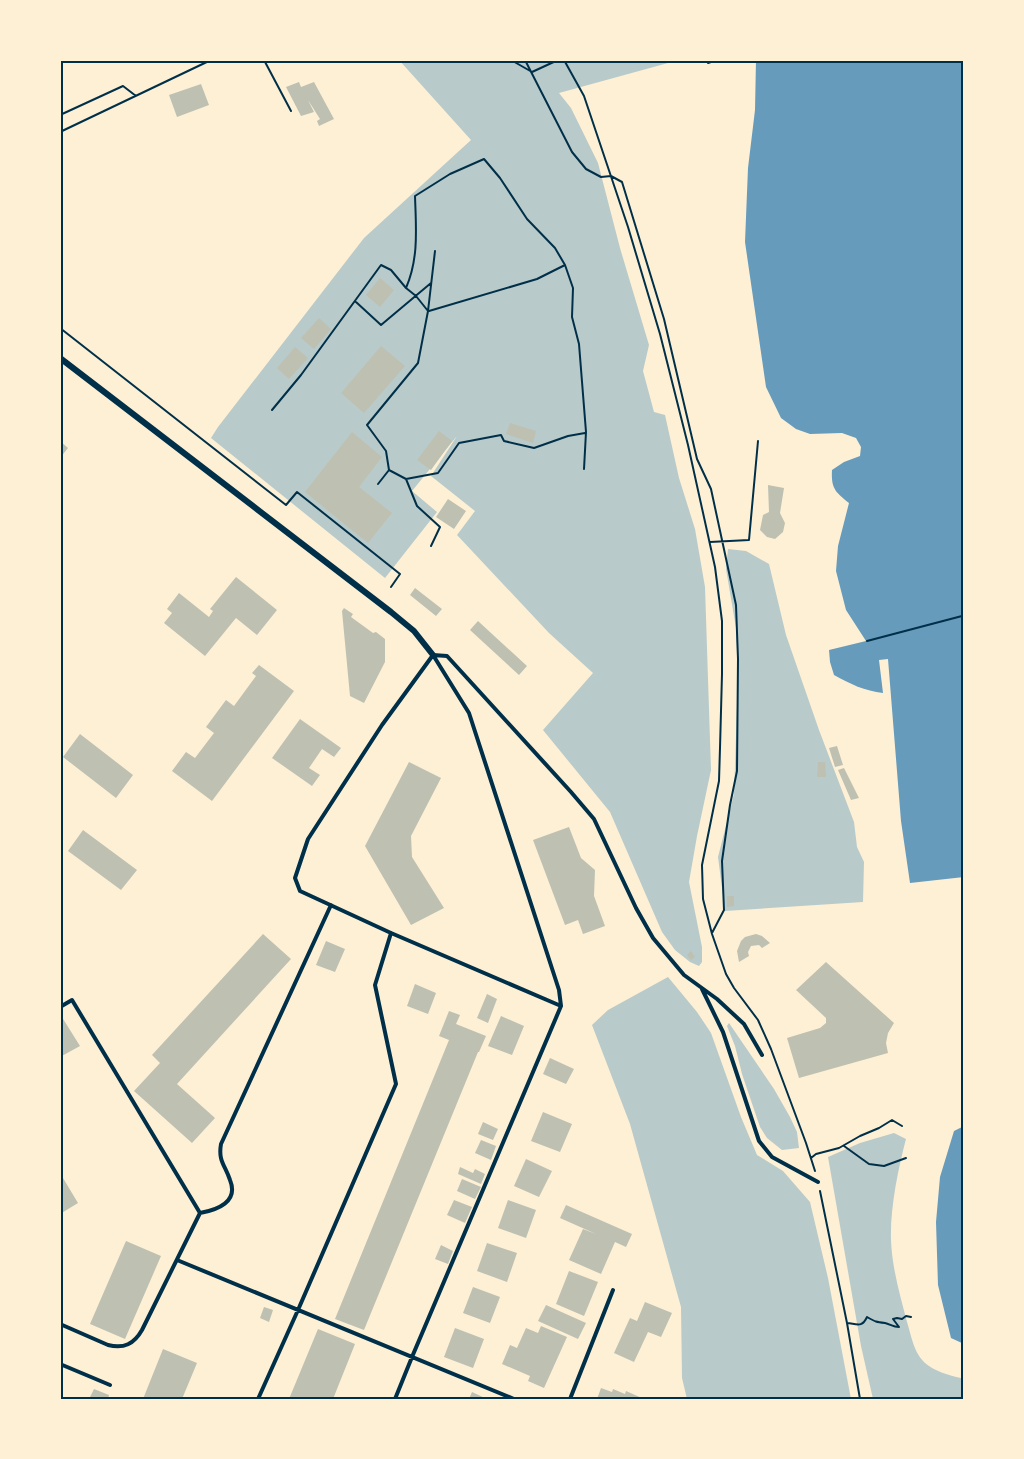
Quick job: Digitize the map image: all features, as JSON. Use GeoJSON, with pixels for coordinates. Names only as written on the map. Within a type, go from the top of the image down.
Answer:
{"type":"FeatureCollection","features":[{"type":"Feature","properties":{"kind":"street"},"geometry":{"type":"LineString","coordinates":[[60,358],[391,612],[414,631],[433,655]]}},
{"type":"Feature","properties":{"kind":"lane"},"geometry":{"type":"LineString","coordinates":[[433,655],[382,725],[308,839],[295,878],[300,891],[561,1006]]}},
{"type":"Feature","properties":{"kind":"lane"},"geometry":{"type":"LineString","coordinates":[[433,655],[447,656],[594,819],[636,908],[653,938],[684,975],[717,999],[744,1024],[762,1055]]}},
{"type":"Feature","properties":{"kind":"lane"},"geometry":{"type":"LineString","coordinates":[[395,1399],[561,1006],[560,990],[469,713],[433,655]]}},
{"type":"Feature","properties":{"kind":"lane"},"geometry":{"type":"LineString","coordinates":[[200,1213],[222,1207],[232,1191],[231,1182],[221,1162],[221,1144],[331,905]]}},
{"type":"Feature","properties":{"kind":"lane"},"geometry":{"type":"LineString","coordinates":[[258,1399],[396,1083],[375,985],[391,933]]}},
{"type":"Feature","properties":{"kind":"lane"},"geometry":{"type":"LineString","coordinates":[[701,988],[723,1032],[759,1141],[772,1157],[818,1182]]}},
{"type":"Feature","properties":{"kind":"lane"},"geometry":{"type":"LineString","coordinates":[[60,1007],[72,1000],[200,1213]]}},
{"type":"Feature","properties":{"kind":"lane"},"geometry":{"type":"LineString","coordinates":[[60,1324],[108,1345],[116,1347],[132,1343],[138,1337],[200,1213]]}},
{"type":"Feature","properties":{"kind":"lane"},"geometry":{"type":"LineString","coordinates":[[177,1260],[514,1399]]}},
{"type":"Feature","properties":{"kind":"lane"},"geometry":{"type":"LineString","coordinates":[[570,1399],[614,1290]]}},
{"type":"Feature","properties":{"kind":"lane"},"geometry":{"type":"LineString","coordinates":[[60,1364],[110,1385]]}},
{"type":"Feature","properties":{"kind":"path"},"geometry":{"type":"LineString","coordinates":[[60,132],[211,60]]}},
{"type":"Feature","properties":{"kind":"path"},"geometry":{"type":"LineString","coordinates":[[264,60],[291,111]]}},
{"type":"Feature","properties":{"kind":"path"},"geometry":{"type":"LineString","coordinates":[[511,60],[532,72]]}},
{"type":"Feature","properties":{"kind":"path"},"geometry":{"type":"LineString","coordinates":[[525,60],[572,152],[586,169],[601,177],[611,176],[622,182],[664,319],[697,459],[711,489],[723,541],[736,605],[737,771],[723,861],[724,910],[712,934]]}},
{"type":"Feature","properties":{"kind":"path"},"geometry":{"type":"LineString","coordinates":[[532,72],[558,60]]}},
{"type":"Feature","properties":{"kind":"path"},"geometry":{"type":"LineString","coordinates":[[564,60],[584,96],[660,334],[716,567],[722,621],[719,781],[702,865],[703,899],[726,974],[758,1020],[811,1158],[824,1206],[861,1399]]}},
{"type":"Feature","properties":{"kind":"path"},"geometry":{"type":"LineString","coordinates":[[708,63],[717,60]]}},
{"type":"Feature","properties":{"kind":"path"},"geometry":{"type":"LineString","coordinates":[[60,115],[123,86],[136,96]]}},
{"type":"Feature","properties":{"kind":"path"},"geometry":{"type":"LineString","coordinates":[[406,288],[412,273],[416,243],[415,196],[450,174],[484,159],[500,178],[527,219],[555,248],[565,265],[573,288],[572,317],[579,344],[586,432],[584,469]]}},
{"type":"Feature","properties":{"kind":"path"},"geometry":{"type":"LineString","coordinates":[[378,484],[389,470],[386,451],[367,425],[418,363],[428,311],[435,251]]}},
{"type":"Feature","properties":{"kind":"path"},"geometry":{"type":"LineString","coordinates":[[272,410],[301,375],[381,265],[391,270],[428,311]]}},
{"type":"Feature","properties":{"kind":"path"},"geometry":{"type":"LineString","coordinates":[[428,311],[537,279],[565,265]]}},
{"type":"Feature","properties":{"kind":"path"},"geometry":{"type":"LineString","coordinates":[[356,301],[381,325],[431,284]]}},
{"type":"Feature","properties":{"kind":"path"},"geometry":{"type":"LineString","coordinates":[[60,328],[286,505],[297,492],[399,574],[391,587]]}},
{"type":"Feature","properties":{"kind":"path"},"geometry":{"type":"LineString","coordinates":[[389,470],[406,479],[438,473],[459,443],[501,435],[504,441],[534,448],[586,432]]}},
{"type":"Feature","properties":{"kind":"path"},"geometry":{"type":"LineString","coordinates":[[710,542],[749,540],[758,441]]}},
{"type":"Feature","properties":{"kind":"path"},"geometry":{"type":"LineString","coordinates":[[406,479],[417,506],[440,527],[431,546]]}},
{"type":"Feature","properties":{"kind":"path"},"geometry":{"type":"LineString","coordinates":[[867,641],[962,616]]}},
{"type":"Feature","properties":{"kind":"path"},"geometry":{"type":"LineString","coordinates":[[811,1158],[816,1154],[844,1146],[892,1120],[902,1126]]}},
{"type":"Feature","properties":{"kind":"path"},"geometry":{"type":"LineString","coordinates":[[844,1146],[868,1164],[884,1166],[906,1158]]}},
{"type":"Feature","properties":{"kind":"path"},"geometry":{"type":"LineString","coordinates":[[847,1323],[862,1325],[867,1317],[879,1324],[886,1323],[899,1327],[892,1319],[911,1317]]}},
{"type":"Feature","properties":{"kind":"shaded area"},"geometry":{"type":"Polygon","coordinates":[[[399,60],[679,60],[559,93],[571,108],[598,163],[649,345],[643,371],[654,412],[665,415],[679,478],[695,529],[705,587],[711,770],[689,882],[702,947],[702,962],[699,966],[675,950],[662,932],[610,812],[543,730],[593,673],[549,633],[457,535],[475,511],[431,476],[457,436],[412,491],[437,512],[385,578],[211,438],[364,238],[471,140],[399,60]]]}},
{"type":"Feature","properties":{"kind":"shaded area"},"geometry":{"type":"Polygon","coordinates":[[[728,549],[746,551],[769,564],[786,635],[854,822],[857,847],[864,862],[863,902],[725,911],[718,857],[734,794],[738,678],[736,628],[726,569],[728,549]]]}},
{"type":"Feature","properties":{"kind":"shaded area"},"geometry":{"type":"Polygon","coordinates":[[[668,977],[711,1033],[757,1155],[783,1171],[810,1202],[828,1278],[851,1399],[687,1399],[682,1378],[681,1307],[630,1124],[592,1025],[608,1010],[668,977]]]}},
{"type":"Feature","properties":{"kind":"shaded area"},"geometry":{"type":"Polygon","coordinates":[[[729,1023],[774,1089],[790,1117],[797,1132],[799,1148],[782,1150],[767,1138],[760,1127],[727,1026],[729,1023]]]}},
{"type":"Feature","properties":{"kind":"shaded area"},"geometry":{"type":"Polygon","coordinates":[[[894,1133],[906,1139],[892,1215],[891,1240],[899,1292],[914,1346],[920,1357],[937,1371],[964,1379],[964,1399],[873,1399],[861,1346],[828,1157],[860,1143],[894,1133]]]}},
{"type":"Feature","properties":{"kind":"water"},"geometry":{"type":"Polygon","coordinates":[[[756,60],[964,60],[964,877],[910,883],[901,821],[888,659],[879,660],[883,693],[858,687],[834,675],[830,662],[829,650],[866,641],[846,610],[836,571],[838,546],[849,503],[835,489],[832,476],[832,470],[860,456],[861,447],[856,438],[842,433],[810,434],[796,429],[781,418],[766,387],[745,242],[748,168],[755,110],[756,60]]]}},
{"type":"Feature","properties":{"kind":"water"},"geometry":{"type":"Polygon","coordinates":[[[964,1126],[964,1344],[951,1338],[938,1285],[936,1222],[940,1177],[954,1131],[964,1126]]]}},
{"type":"Feature","properties":{"kind":"building"},"geometry":{"type":"Polygon","coordinates":[[[299,82],[301,87],[314,82],[334,119],[319,126],[317,121],[320,119],[308,100],[314,112],[301,116],[286,87],[299,82]]]}},
{"type":"Feature","properties":{"kind":"building"},"geometry":{"type":"Polygon","coordinates":[[[201,84],[209,105],[177,117],[169,95],[201,84]]]}},
{"type":"Feature","properties":{"kind":"building"},"geometry":{"type":"Polygon","coordinates":[[[380,278],[394,290],[380,307],[366,295],[380,278]]]}},
{"type":"Feature","properties":{"kind":"building"},"geometry":{"type":"Polygon","coordinates":[[[319,318],[331,329],[314,349],[301,338],[319,318]]]}},
{"type":"Feature","properties":{"kind":"building"},"geometry":{"type":"Polygon","coordinates":[[[381,346],[405,366],[364,413],[341,393],[381,346]]]}},
{"type":"Feature","properties":{"kind":"building"},"geometry":{"type":"Polygon","coordinates":[[[295,347],[308,358],[289,379],[277,368],[295,347]]]}},
{"type":"Feature","properties":{"kind":"building"},"geometry":{"type":"Polygon","coordinates":[[[510,423],[536,431],[533,443],[506,434],[510,423]]]}},
{"type":"Feature","properties":{"kind":"building"},"geometry":{"type":"Polygon","coordinates":[[[439,431],[452,441],[431,470],[417,460],[439,431]]]}},
{"type":"Feature","properties":{"kind":"building"},"geometry":{"type":"Polygon","coordinates":[[[352,432],[382,457],[359,487],[392,513],[368,543],[305,492],[352,432]]]}},
{"type":"Feature","properties":{"kind":"building"},"geometry":{"type":"Polygon","coordinates":[[[60,441],[68,448],[60,458],[60,441]]]}},
{"type":"Feature","properties":{"kind":"building"},"geometry":{"type":"Polygon","coordinates":[[[768,485],[784,488],[780,513],[785,523],[783,532],[775,539],[767,537],[760,530],[763,515],[769,512],[768,485]]]}},
{"type":"Feature","properties":{"kind":"building"},"geometry":{"type":"Polygon","coordinates":[[[448,499],[466,511],[454,529],[436,517],[448,499]]]}},
{"type":"Feature","properties":{"kind":"building"},"geometry":{"type":"Polygon","coordinates":[[[236,577],[277,610],[257,635],[236,618],[205,656],[164,623],[172,613],[167,609],[179,593],[209,617],[213,611],[210,609],[236,577]]]}},
{"type":"Feature","properties":{"kind":"building"},"geometry":{"type":"Polygon","coordinates":[[[415,588],[442,609],[436,616],[410,595],[415,588]]]}},
{"type":"Feature","properties":{"kind":"building"},"geometry":{"type":"Polygon","coordinates":[[[344,608],[353,614],[351,617],[385,639],[385,662],[364,703],[350,696],[342,611],[344,608]]]}},
{"type":"Feature","properties":{"kind":"building"},"geometry":{"type":"Polygon","coordinates":[[[478,621],[527,666],[519,675],[470,630],[478,621]]]}},
{"type":"Feature","properties":{"kind":"building"},"geometry":{"type":"Polygon","coordinates":[[[259,665],[294,691],[212,801],[172,771],[186,752],[195,758],[214,733],[206,727],[226,700],[234,706],[256,676],[252,673],[259,665]]]}},
{"type":"Feature","properties":{"kind":"building"},"geometry":{"type":"Polygon","coordinates":[[[300,719],[341,748],[334,757],[322,749],[309,768],[320,775],[312,786],[272,758],[300,719]]]}},
{"type":"Feature","properties":{"kind":"building"},"geometry":{"type":"Polygon","coordinates":[[[80,734],[133,775],[116,798],[63,757],[80,734]]]}},
{"type":"Feature","properties":{"kind":"building"},"geometry":{"type":"Polygon","coordinates":[[[837,746],[843,765],[835,767],[829,748],[837,746]]]}},
{"type":"Feature","properties":{"kind":"building"},"geometry":{"type":"Polygon","coordinates":[[[409,762],[441,778],[411,836],[412,857],[444,908],[411,925],[365,846],[409,762]]]}},
{"type":"Feature","properties":{"kind":"building"},"geometry":{"type":"Polygon","coordinates":[[[818,762],[825,762],[826,777],[817,777],[818,762]]]}},
{"type":"Feature","properties":{"kind":"building"},"geometry":{"type":"Polygon","coordinates":[[[844,768],[859,798],[851,800],[838,770],[844,768]]]}},
{"type":"Feature","properties":{"kind":"building"},"geometry":{"type":"Polygon","coordinates":[[[569,827],[581,858],[595,870],[594,896],[605,926],[583,934],[578,920],[565,925],[533,840],[569,827]]]}},
{"type":"Feature","properties":{"kind":"building"},"geometry":{"type":"Polygon","coordinates":[[[83,830],[137,870],[121,890],[68,851],[83,830]]]}},
{"type":"Feature","properties":{"kind":"building"},"geometry":{"type":"Polygon","coordinates":[[[727,896],[734,896],[734,906],[727,907],[727,896]]]}},
{"type":"Feature","properties":{"kind":"building"},"geometry":{"type":"Polygon","coordinates":[[[263,934],[291,959],[177,1084],[215,1118],[192,1143],[134,1091],[160,1063],[152,1055],[263,934]]]}},
{"type":"Feature","properties":{"kind":"building"},"geometry":{"type":"Polygon","coordinates":[[[756,934],[770,943],[762,948],[759,945],[751,946],[749,956],[739,962],[737,951],[741,941],[745,937],[756,934]]]}},
{"type":"Feature","properties":{"kind":"building"},"geometry":{"type":"Polygon","coordinates":[[[326,941],[345,949],[335,972],[316,965],[326,941]]]}},
{"type":"Feature","properties":{"kind":"building"},"geometry":{"type":"Polygon","coordinates":[[[691,951],[695,957],[691,960],[687,955],[691,951]]]}},
{"type":"Feature","properties":{"kind":"building"},"geometry":{"type":"Polygon","coordinates":[[[826,962],[894,1023],[888,1033],[886,1043],[888,1053],[799,1078],[787,1038],[820,1028],[826,1023],[826,1018],[796,990],[826,962]]]}},
{"type":"Feature","properties":{"kind":"building"},"geometry":{"type":"Polygon","coordinates":[[[415,984],[436,993],[428,1014],[407,1006],[415,984]]]}},
{"type":"Feature","properties":{"kind":"building"},"geometry":{"type":"Polygon","coordinates":[[[487,994],[497,999],[488,1023],[477,1018],[487,994]]]}},
{"type":"Feature","properties":{"kind":"building"},"geometry":{"type":"Polygon","coordinates":[[[449,1011],[460,1015],[456,1024],[486,1036],[364,1330],[335,1319],[449,1040],[439,1036],[449,1011]]]}},
{"type":"Feature","properties":{"kind":"building"},"geometry":{"type":"Polygon","coordinates":[[[60,1014],[80,1046],[60,1057],[60,1014]]]}},
{"type":"Feature","properties":{"kind":"building"},"geometry":{"type":"Polygon","coordinates":[[[501,1016],[524,1026],[512,1055],[488,1046],[501,1016]]]}},
{"type":"Feature","properties":{"kind":"building"},"geometry":{"type":"Polygon","coordinates":[[[550,1058],[574,1069],[566,1084],[543,1074],[550,1058]]]}},
{"type":"Feature","properties":{"kind":"building"},"geometry":{"type":"Polygon","coordinates":[[[543,1112],[572,1124],[560,1152],[531,1141],[543,1112]]]}},
{"type":"Feature","properties":{"kind":"building"},"geometry":{"type":"Polygon","coordinates":[[[483,1122],[498,1129],[493,1140],[478,1134],[483,1122]]]}},
{"type":"Feature","properties":{"kind":"building"},"geometry":{"type":"Polygon","coordinates":[[[481,1140],[496,1146],[491,1160],[475,1153],[481,1140]]]}},
{"type":"Feature","properties":{"kind":"building"},"geometry":{"type":"Polygon","coordinates":[[[526,1159],[552,1171],[539,1197],[514,1186],[526,1159]]]}},
{"type":"Feature","properties":{"kind":"building"},"geometry":{"type":"Polygon","coordinates":[[[460,1167],[473,1173],[475,1169],[485,1174],[481,1184],[458,1174],[460,1167]]]}},
{"type":"Feature","properties":{"kind":"building"},"geometry":{"type":"Polygon","coordinates":[[[60,1173],[78,1203],[60,1214],[60,1173]]]}},
{"type":"Feature","properties":{"kind":"building"},"geometry":{"type":"Polygon","coordinates":[[[462,1179],[481,1187],[475,1199],[457,1191],[462,1179]]]}},
{"type":"Feature","properties":{"kind":"building"},"geometry":{"type":"Polygon","coordinates":[[[454,1200],[472,1207],[465,1223],[447,1215],[454,1200]]]}},
{"type":"Feature","properties":{"kind":"building"},"geometry":{"type":"Polygon","coordinates":[[[508,1200],[536,1210],[526,1238],[498,1228],[508,1200]]]}},
{"type":"Feature","properties":{"kind":"building"},"geometry":{"type":"Polygon","coordinates":[[[566,1205],[632,1234],[626,1247],[615,1242],[601,1274],[569,1260],[583,1229],[596,1234],[560,1218],[566,1205]]]}},
{"type":"Feature","properties":{"kind":"building"},"geometry":{"type":"Polygon","coordinates":[[[126,1241],[161,1256],[125,1339],[90,1324],[126,1241]]]}},
{"type":"Feature","properties":{"kind":"building"},"geometry":{"type":"Polygon","coordinates":[[[487,1243],[517,1253],[507,1282],[477,1271],[487,1243]]]}},
{"type":"Feature","properties":{"kind":"building"},"geometry":{"type":"Polygon","coordinates":[[[441,1245],[453,1251],[448,1264],[435,1259],[441,1245]]]}},
{"type":"Feature","properties":{"kind":"building"},"geometry":{"type":"Polygon","coordinates":[[[569,1271],[598,1282],[584,1316],[556,1304],[569,1271]]]}},
{"type":"Feature","properties":{"kind":"building"},"geometry":{"type":"Polygon","coordinates":[[[473,1287],[500,1297],[490,1323],[463,1313],[473,1287]]]}},
{"type":"Feature","properties":{"kind":"building"},"geometry":{"type":"Polygon","coordinates":[[[645,1302],[672,1313],[661,1337],[648,1332],[634,1362],[614,1353],[630,1318],[637,1321],[645,1302]]]}},
{"type":"Feature","properties":{"kind":"building"},"geometry":{"type":"Polygon","coordinates":[[[546,1305],[586,1323],[578,1339],[538,1321],[546,1305]]]}},
{"type":"Feature","properties":{"kind":"building"},"geometry":{"type":"Polygon","coordinates":[[[264,1307],[273,1310],[269,1322],[260,1318],[264,1307]]]}},
{"type":"Feature","properties":{"kind":"building"},"geometry":{"type":"Polygon","coordinates":[[[541,1326],[567,1337],[544,1388],[528,1381],[530,1376],[502,1364],[510,1345],[517,1348],[526,1328],[538,1333],[541,1326]]]}},
{"type":"Feature","properties":{"kind":"building"},"geometry":{"type":"Polygon","coordinates":[[[455,1328],[484,1339],[473,1368],[444,1357],[455,1328]]]}},
{"type":"Feature","properties":{"kind":"building"},"geometry":{"type":"Polygon","coordinates":[[[318,1329],[355,1344],[333,1399],[289,1399],[318,1329]]]}},
{"type":"Feature","properties":{"kind":"building"},"geometry":{"type":"Polygon","coordinates":[[[163,1349],[197,1363],[182,1399],[143,1399],[163,1349]]]}},
{"type":"Feature","properties":{"kind":"building"},"geometry":{"type":"Polygon","coordinates":[[[601,1388],[612,1392],[613,1389],[625,1394],[626,1391],[644,1399],[597,1399],[601,1388]]]}},
{"type":"Feature","properties":{"kind":"building"},"geometry":{"type":"Polygon","coordinates":[[[94,1389],[109,1395],[108,1399],[89,1399],[94,1389]]]}},
{"type":"Feature","properties":{"kind":"building"},"geometry":{"type":"Polygon","coordinates":[[[472,1392],[487,1399],[469,1399],[472,1392]]]}}]}
